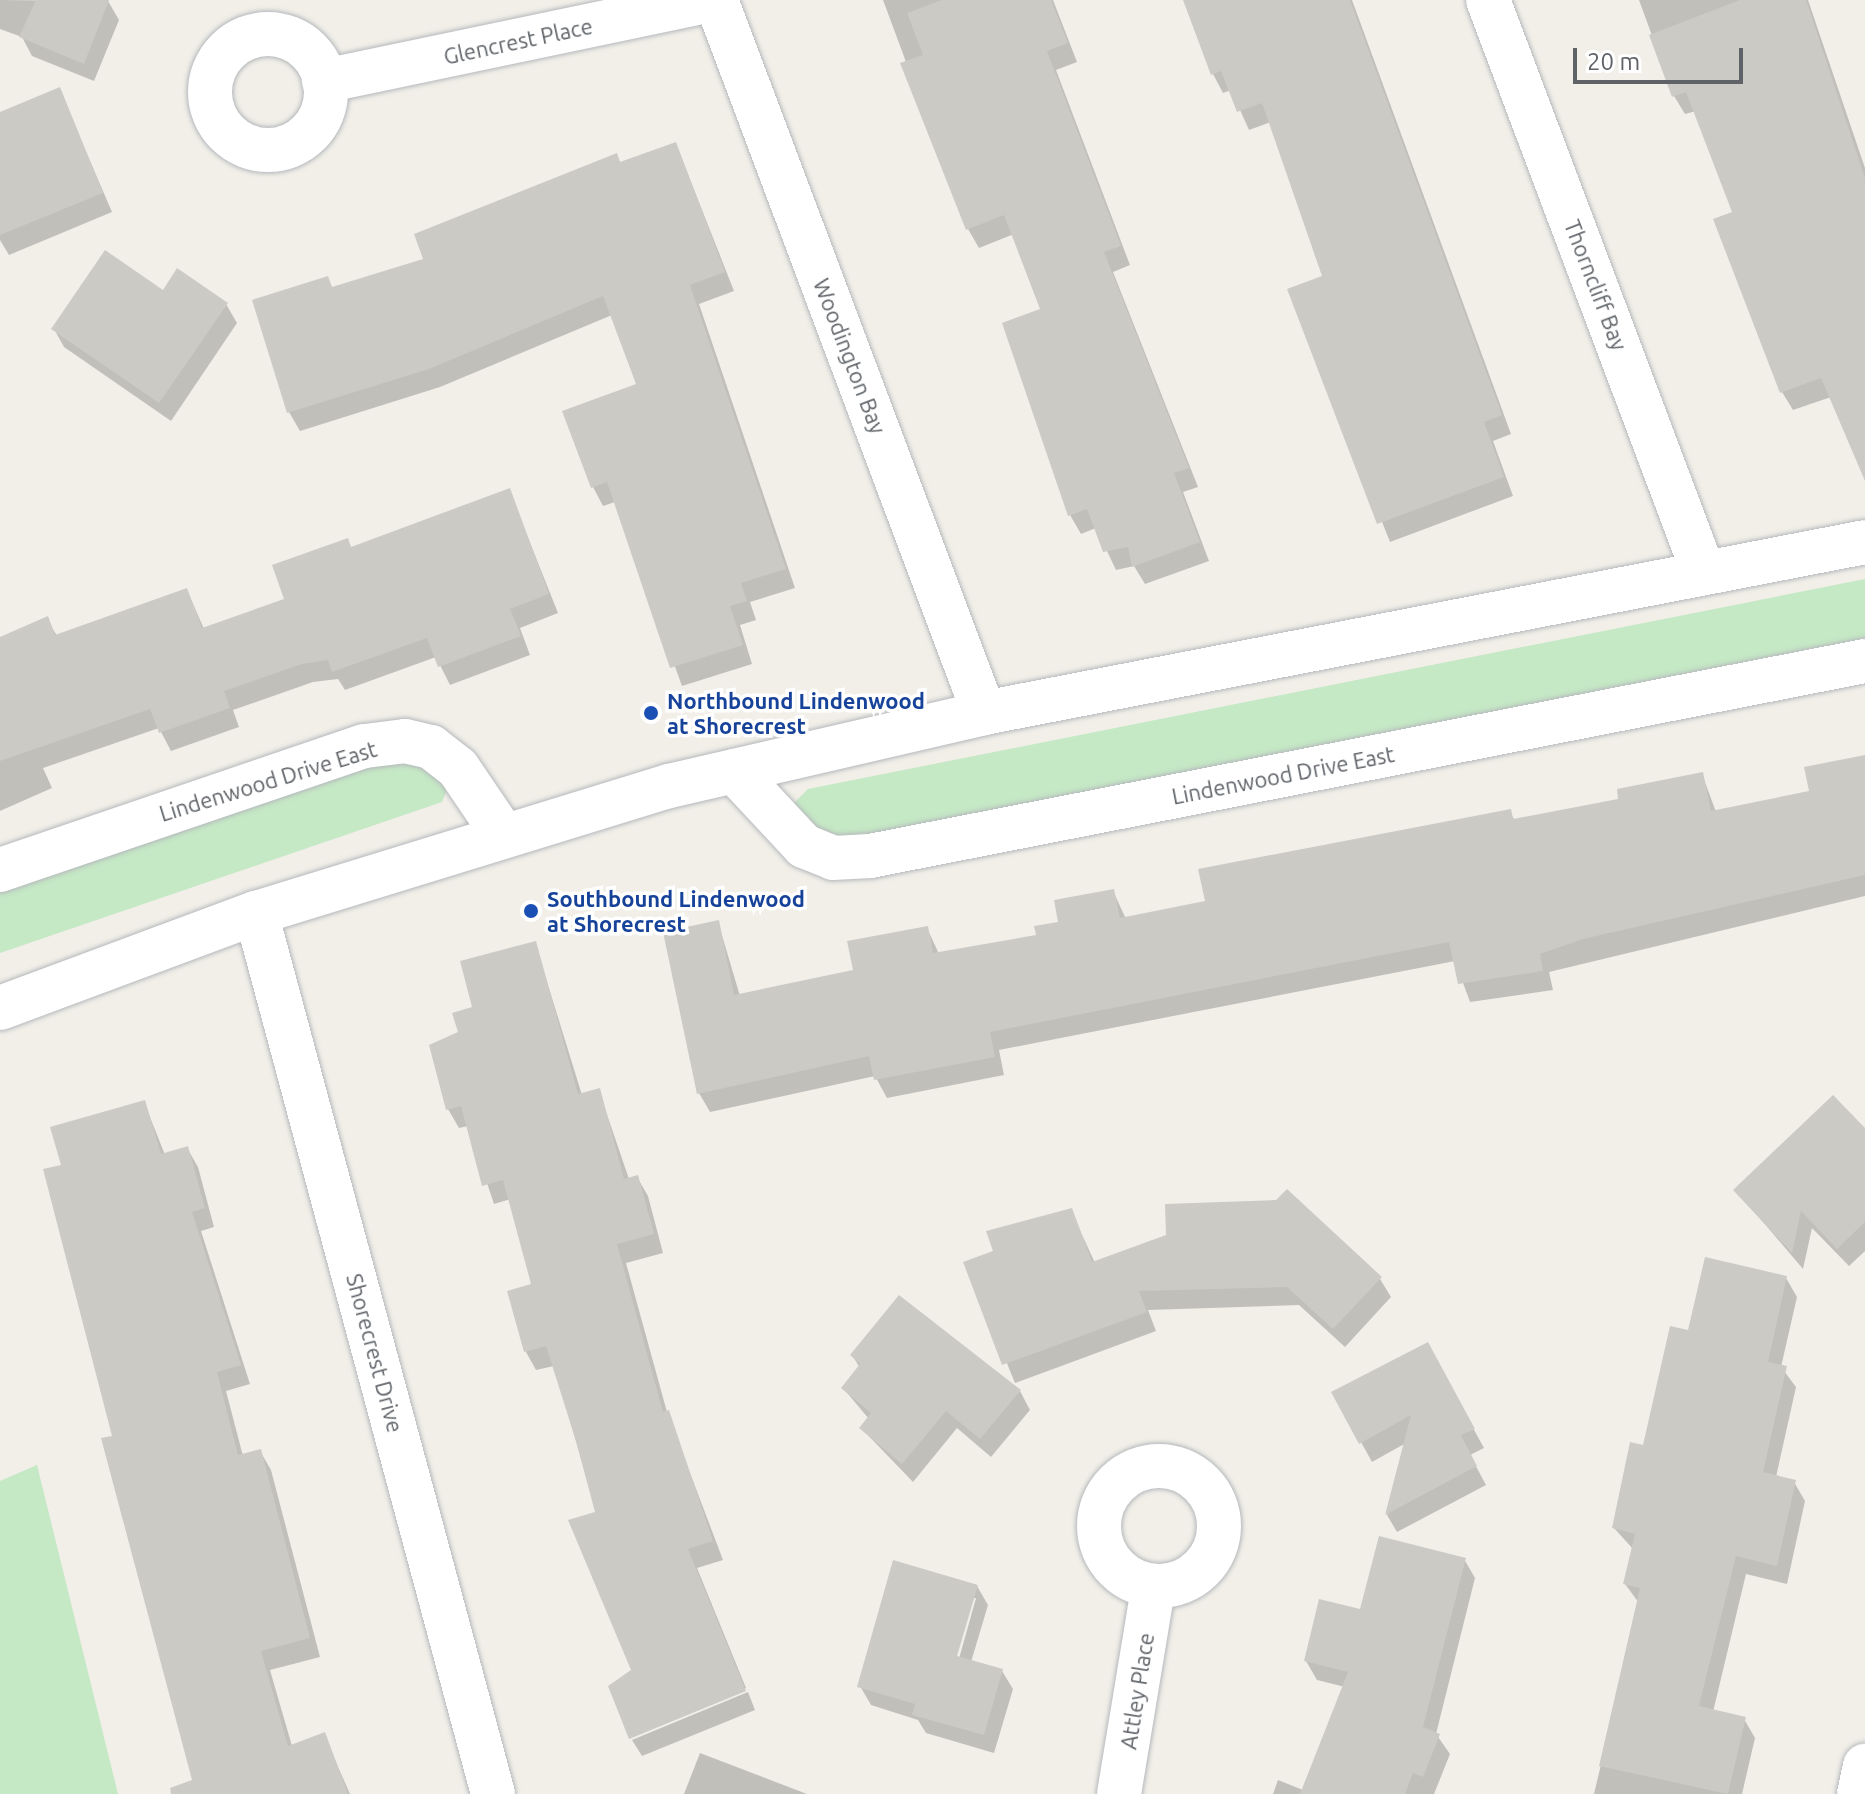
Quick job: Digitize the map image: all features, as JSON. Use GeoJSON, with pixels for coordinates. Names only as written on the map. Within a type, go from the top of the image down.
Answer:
{"type":"FeatureCollection","features":[{"type":"Feature","properties":{"kind":"street","name":"Glencrest Place"},"geometry":{"type":"LineString","coordinates":[[324,81],[714,0]]}},
{"type":"Feature","properties":{"kind":"street","name":"Woodington Bay"},"geometry":{"type":"LineString","coordinates":[[714,0],[984,713]]}},
{"type":"Feature","properties":{"kind":"street","name":"Thorncliff Bay"},"geometry":{"type":"LineString","coordinates":[[1488,0],[1703,571]]}},
{"type":"Feature","properties":{"kind":"street"},"geometry":{"type":"LineString","coordinates":[[0,1008],[256,913],[502,833],[734,771],[984,713],[1865,542]]}},
{"type":"Feature","properties":{"kind":"street","name":"Lindenwood Drive East"},"geometry":{"type":"LineString","coordinates":[[734,771],[804,846],[833,858],[870,856],[1865,661]]}},
{"type":"Feature","properties":{"kind":"street","name":"Lindenwood Drive East"},"geometry":{"type":"LineString","coordinates":[[0,870],[365,746],[405,741],[431,747],[458,768],[502,833]]}},
{"type":"Feature","properties":{"kind":"street","name":"Shorecrest Drive"},"geometry":{"type":"LineString","coordinates":[[256,913],[493,1794]]}},
{"type":"Feature","properties":{"kind":"street","name":"Attley Place"},"geometry":{"type":"LineString","coordinates":[[1119,1794],[1153,1588]]}},
{"type":"Feature","properties":{"kind":"street"},"geometry":{"type":"LineString","coordinates":[[1859,1794],[1865,1766]]}},
{"type":"Feature","properties":{"kind":"green space"},"geometry":{"type":"Polygon","coordinates":[[[1865,579],[1865,638],[881,832],[842,837],[816,829],[792,805],[808,789],[1865,579]]]}},
{"type":"Feature","properties":{"kind":"green space"},"geometry":{"type":"Polygon","coordinates":[[[412,762],[448,787],[442,802],[0,953],[0,892],[379,764],[412,762]]]}},
{"type":"Feature","properties":{"kind":"green space"},"geometry":{"type":"Polygon","coordinates":[[[37,1465],[118,1794],[0,1794],[0,1481],[37,1465]]]}},
{"type":"Feature","properties":{"kind":"building"},"geometry":{"type":"Polygon","coordinates":[[[36,0],[109,0],[84,64],[19,37],[36,0]]]}},
{"type":"Feature","properties":{"kind":"building"},"geometry":{"type":"Polygon","coordinates":[[[942,0],[1051,0],[1068,43],[1047,51],[1121,246],[1104,252],[1189,468],[1174,473],[1200,542],[1132,567],[1128,547],[1103,552],[1087,509],[1068,516],[1002,323],[1040,309],[1004,215],[966,230],[900,63],[923,55],[907,13],[942,0]]]}},
{"type":"Feature","properties":{"kind":"building"},"geometry":{"type":"Polygon","coordinates":[[[1183,0],[1350,0],[1502,415],[1484,422],[1504,477],[1377,524],[1287,289],[1322,276],[1262,103],[1237,112],[1221,71],[1211,75],[1183,0]]]}},
{"type":"Feature","properties":{"kind":"building"},"geometry":{"type":"Polygon","coordinates":[[[1740,0],[1806,0],[1865,178],[1865,481],[1821,378],[1780,393],[1713,219],[1732,212],[1686,92],[1672,97],[1649,35],[1740,0]]]}},
{"type":"Feature","properties":{"kind":"building"},"geometry":{"type":"Polygon","coordinates":[[[60,87],[103,193],[0,235],[0,112],[60,87]]]}},
{"type":"Feature","properties":{"kind":"building"},"geometry":{"type":"Polygon","coordinates":[[[676,142],[725,272],[690,285],[786,569],[741,583],[747,601],[730,606],[743,645],[670,668],[607,482],[591,488],[562,411],[636,384],[603,296],[429,369],[287,413],[252,300],[328,276],[332,287],[423,259],[414,234],[617,153],[620,162],[676,142]]]}},
{"type":"Feature","properties":{"kind":"building"},"geometry":{"type":"Polygon","coordinates":[[[105,250],[163,290],[177,268],[228,303],[159,403],[51,329],[105,250]]]}},
{"type":"Feature","properties":{"kind":"building"},"geometry":{"type":"Polygon","coordinates":[[[510,488],[549,594],[510,609],[521,636],[438,667],[427,638],[332,672],[328,660],[302,664],[224,691],[230,708],[159,733],[150,709],[0,761],[0,637],[48,616],[55,635],[187,588],[202,628],[284,599],[272,565],[348,538],[351,547],[510,488]]]}},
{"type":"Feature","properties":{"kind":"building"},"geometry":{"type":"Polygon","coordinates":[[[1865,755],[1865,875],[1583,939],[1540,954],[1543,971],[1458,984],[1449,942],[990,1032],[995,1057],[874,1080],[869,1056],[697,1094],[663,932],[719,920],[734,995],[853,970],[847,941],[928,926],[933,953],[1036,935],[1034,926],[1058,922],[1054,900],[1114,889],[1120,918],[1205,901],[1198,869],[1511,809],[1513,819],[1618,799],[1617,789],[1703,772],[1711,811],[1809,791],[1804,767],[1865,755]]]}},
{"type":"Feature","properties":{"kind":"building"},"geometry":{"type":"Polygon","coordinates":[[[536,941],[578,1094],[600,1088],[624,1179],[638,1175],[654,1234],[617,1244],[663,1412],[669,1410],[713,1541],[688,1549],[746,1691],[629,1739],[608,1686],[631,1670],[568,1520],[595,1512],[576,1441],[546,1346],[524,1352],[507,1291],[531,1284],[503,1180],[482,1186],[461,1106],[446,1110],[429,1045],[458,1032],[452,1013],[472,1007],[460,961],[536,941]]]}},
{"type":"Feature","properties":{"kind":"building"},"geometry":{"type":"Polygon","coordinates":[[[1833,1095],[1865,1128],[1865,1222],[1837,1249],[1801,1211],[1792,1253],[1733,1190],[1833,1095]]]}},
{"type":"Feature","properties":{"kind":"building"},"geometry":{"type":"Polygon","coordinates":[[[145,1100],[161,1154],[188,1146],[205,1208],[192,1212],[241,1365],[217,1372],[238,1455],[261,1449],[310,1638],[261,1651],[288,1746],[325,1732],[348,1794],[171,1794],[170,1788],[192,1780],[101,1438],[112,1436],[43,1169],[61,1165],[50,1127],[145,1100]]]}},
{"type":"Feature","properties":{"kind":"building"},"geometry":{"type":"Polygon","coordinates":[[[1287,1189],[1382,1277],[1333,1329],[1287,1287],[1139,1291],[1147,1312],[1002,1365],[963,1262],[993,1251],[986,1231],[1072,1208],[1092,1262],[1166,1235],[1165,1204],[1276,1200],[1287,1189]]]}},
{"type":"Feature","properties":{"kind":"building"},"geometry":{"type":"Polygon","coordinates":[[[1705,1257],[1787,1276],[1768,1362],[1787,1366],[1763,1472],[1796,1480],[1777,1566],[1736,1556],[1699,1706],[1746,1717],[1728,1794],[1599,1766],[1640,1588],[1623,1584],[1635,1534],[1612,1528],[1630,1442],[1643,1445],[1670,1326],[1688,1330],[1705,1257]]]}},
{"type":"Feature","properties":{"kind":"building"},"geometry":{"type":"Polygon","coordinates":[[[899,1295],[1021,1390],[980,1439],[946,1411],[902,1464],[859,1428],[871,1413],[841,1388],[860,1364],[850,1355],[899,1295]]]}},
{"type":"Feature","properties":{"kind":"building"},"geometry":{"type":"Polygon","coordinates":[[[1428,1342],[1475,1429],[1461,1435],[1477,1466],[1385,1515],[1411,1415],[1359,1444],[1331,1392],[1428,1342]]]}},
{"type":"Feature","properties":{"kind":"building"},"geometry":{"type":"Polygon","coordinates":[[[1379,1536],[1466,1558],[1423,1727],[1440,1734],[1423,1777],[1413,1773],[1405,1794],[1300,1794],[1348,1672],[1304,1661],[1319,1599],[1360,1609],[1379,1536]]]}},
{"type":"Feature","properties":{"kind":"building"},"geometry":{"type":"Polygon","coordinates":[[[893,1560],[978,1585],[957,1656],[1003,1669],[984,1735],[912,1715],[915,1704],[857,1687],[893,1560]]]}},
{"type":"Feature","properties":{"kind":"place","name":"Northbound Lindenwood at Shorecrest"},"geometry":{"type":"Point","coordinates":[651,713]}},
{"type":"Feature","properties":{"kind":"place","name":"Southbound Lindenwood at Shorecrest"},"geometry":{"type":"Point","coordinates":[531,911]}}]}
